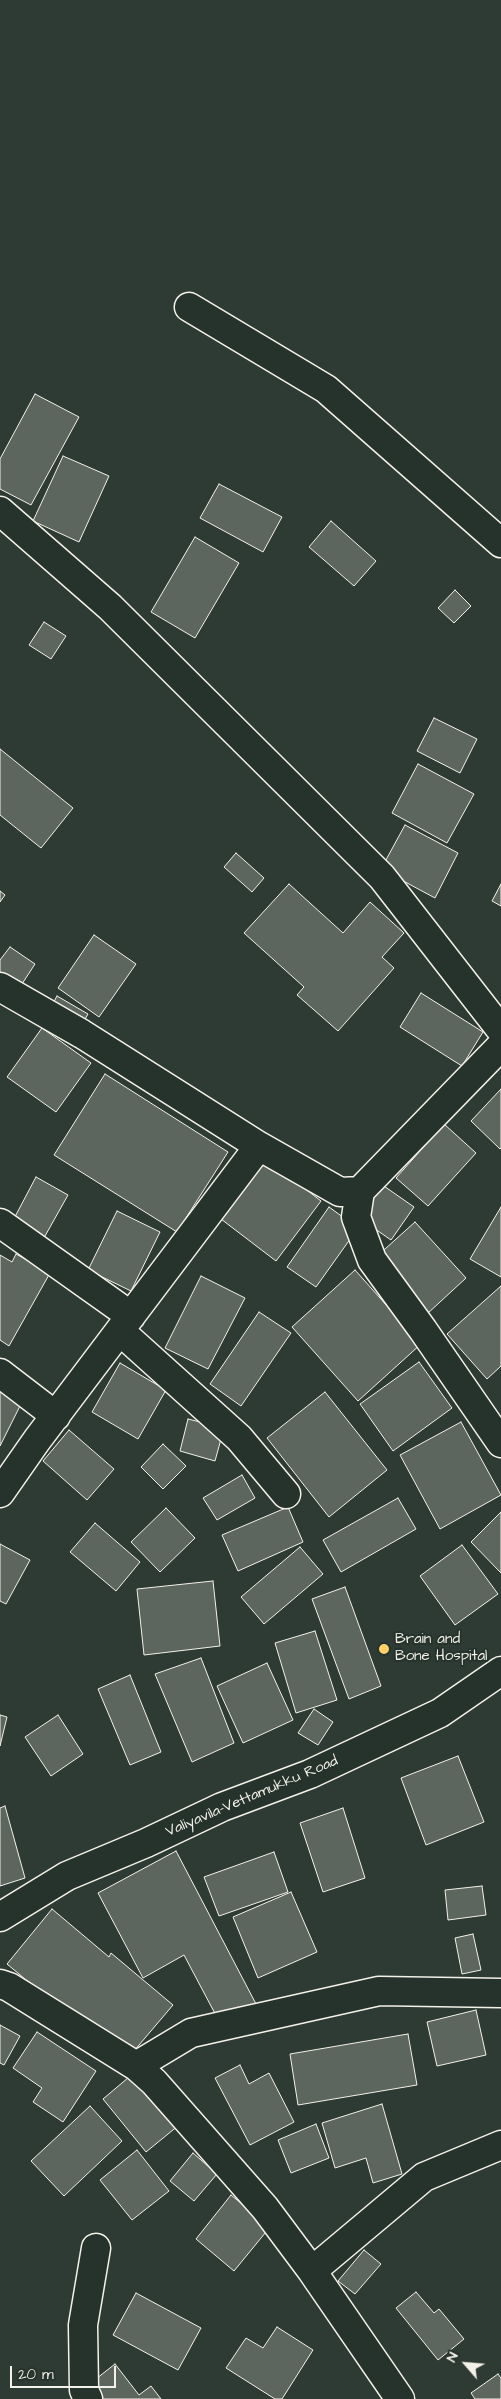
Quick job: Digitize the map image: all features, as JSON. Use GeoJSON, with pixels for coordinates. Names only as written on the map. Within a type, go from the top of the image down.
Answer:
{"type":"FeatureCollection","features":[{"type":"Feature","properties":{"kind":"street"},"geometry":{"type":"LineString","coordinates":[[189,307],[326,389],[501,543]]}},
{"type":"Feature","properties":{"kind":"street"},"geometry":{"type":"LineString","coordinates":[[0,511],[110,607],[382,877],[501,1030]]}},
{"type":"Feature","properties":{"kind":"street"},"geometry":{"type":"LineString","coordinates":[[0,986],[82,1034],[259,1146],[340,1192],[360,1191]]}},
{"type":"Feature","properties":{"kind":"street"},"geometry":{"type":"LineString","coordinates":[[501,1046],[360,1191],[356,1217],[372,1260],[501,1443]]}},
{"type":"Feature","properties":{"kind":"street"},"geometry":{"type":"LineString","coordinates":[[0,1493],[259,1146]]}},
{"type":"Feature","properties":{"kind":"street"},"geometry":{"type":"LineString","coordinates":[[0,1224],[126,1323],[239,1438],[286,1494]]}},
{"type":"Feature","properties":{"kind":"street"},"geometry":{"type":"LineString","coordinates":[[0,1373],[56,1416]]}},
{"type":"Feature","properties":{"kind":"street","name":"Valiyavila-Vettamukku Road"},"geometry":{"type":"LineString","coordinates":[[0,1918],[67,1876],[146,1843],[222,1806],[310,1774],[440,1713],[501,1671]]}},
{"type":"Feature","properties":{"kind":"street"},"geometry":{"type":"LineString","coordinates":[[0,1984],[9,1987],[136,2066],[154,2082],[265,2208],[312,2271],[400,2399]]}},
{"type":"Feature","properties":{"kind":"street"},"geometry":{"type":"LineString","coordinates":[[136,2066],[192,2033],[379,1991],[501,1993]]}},
{"type":"Feature","properties":{"kind":"street"},"geometry":{"type":"LineString","coordinates":[[312,2271],[424,2177],[501,2145]]}},
{"type":"Feature","properties":{"kind":"street"},"geometry":{"type":"LineString","coordinates":[[88,2399],[84,2390],[83,2325],[96,2248]]}},
{"type":"Feature","properties":{"kind":"building"},"geometry":{"type":"Polygon","coordinates":[[[35,394],[79,417],[31,505],[0,489],[0,459],[35,394]]]}},
{"type":"Feature","properties":{"kind":"building"},"geometry":{"type":"Polygon","coordinates":[[[63,456],[109,476],[79,542],[33,521],[63,456]]]}},
{"type":"Feature","properties":{"kind":"building"},"geometry":{"type":"Polygon","coordinates":[[[219,484],[282,517],[263,552],[200,518],[219,484]]]}},
{"type":"Feature","properties":{"kind":"building"},"geometry":{"type":"Polygon","coordinates":[[[331,521],[376,561],[354,586],[309,547],[331,521]]]}},
{"type":"Feature","properties":{"kind":"building"},"geometry":{"type":"Polygon","coordinates":[[[195,537],[239,563],[195,638],[151,612],[195,537]]]}},
{"type":"Feature","properties":{"kind":"building"},"geometry":{"type":"Polygon","coordinates":[[[455,590],[471,606],[454,623],[438,608],[455,590]]]}},
{"type":"Feature","properties":{"kind":"building"},"geometry":{"type":"Polygon","coordinates":[[[44,622],[66,636],[51,659],[29,645],[44,622]]]}},
{"type":"Feature","properties":{"kind":"building"},"geometry":{"type":"Polygon","coordinates":[[[434,718],[477,739],[460,773],[417,751],[434,718]]]}},
{"type":"Feature","properties":{"kind":"building"},"geometry":{"type":"Polygon","coordinates":[[[0,749],[73,808],[41,848],[0,815],[0,749]]]}},
{"type":"Feature","properties":{"kind":"building"},"geometry":{"type":"Polygon","coordinates":[[[418,764],[474,794],[447,843],[392,813],[418,764]]]}},
{"type":"Feature","properties":{"kind":"building"},"geometry":{"type":"Polygon","coordinates":[[[405,825],[458,853],[435,898],[381,869],[405,825]]]}},
{"type":"Feature","properties":{"kind":"building"},"geometry":{"type":"Polygon","coordinates":[[[236,853],[264,878],[252,892],[224,867],[236,853]]]}},
{"type":"Feature","properties":{"kind":"building"},"geometry":{"type":"Polygon","coordinates":[[[289,884],[343,933],[370,902],[404,933],[382,957],[394,968],[338,1031],[297,995],[304,987],[244,933],[289,884]]]}},
{"type":"Feature","properties":{"kind":"building"},"geometry":{"type":"Polygon","coordinates":[[[501,884],[501,906],[492,901],[501,884]]]}},
{"type":"Feature","properties":{"kind":"building"},"geometry":{"type":"Polygon","coordinates":[[[0,891],[5,895],[0,902],[0,891]]]}},
{"type":"Feature","properties":{"kind":"building"},"geometry":{"type":"Polygon","coordinates":[[[94,935],[136,964],[99,1017],[58,988],[94,935]]]}},
{"type":"Feature","properties":{"kind":"building"},"geometry":{"type":"Polygon","coordinates":[[[10,947],[35,964],[20,987],[0,973],[0,960],[10,947]]]}},
{"type":"Feature","properties":{"kind":"building"},"geometry":{"type":"Polygon","coordinates":[[[421,993],[483,1032],[462,1066],[400,1027],[421,993]]]}},
{"type":"Feature","properties":{"kind":"building"},"geometry":{"type":"Polygon","coordinates":[[[57,996],[88,1014],[80,1028],[49,1011],[57,996]]]}},
{"type":"Feature","properties":{"kind":"building"},"geometry":{"type":"Polygon","coordinates":[[[42,1028],[91,1063],[56,1112],[7,1077],[42,1028]]]}},
{"type":"Feature","properties":{"kind":"building"},"geometry":{"type":"Polygon","coordinates":[[[105,1074],[228,1152],[177,1232],[54,1155],[105,1074]]]}},
{"type":"Feature","properties":{"kind":"building"},"geometry":{"type":"Polygon","coordinates":[[[501,1089],[501,1148],[500,1149],[471,1121],[501,1089]]]}},
{"type":"Feature","properties":{"kind":"building"},"geometry":{"type":"Polygon","coordinates":[[[444,1124],[476,1153],[428,1206],[396,1178],[444,1124]]]}},
{"type":"Feature","properties":{"kind":"building"},"geometry":{"type":"Polygon","coordinates":[[[266,1159],[321,1201],[276,1261],[221,1219],[266,1159]]]}},
{"type":"Feature","properties":{"kind":"building"},"geometry":{"type":"Polygon","coordinates":[[[36,1177],[68,1195],[40,1245],[9,1228],[36,1177]]]}},
{"type":"Feature","properties":{"kind":"building"},"geometry":{"type":"Polygon","coordinates":[[[381,1184],[414,1207],[391,1240],[358,1217],[381,1184]]]}},
{"type":"Feature","properties":{"kind":"building"},"geometry":{"type":"Polygon","coordinates":[[[329,1207],[358,1228],[316,1287],[287,1267],[329,1207]]]}},
{"type":"Feature","properties":{"kind":"building"},"geometry":{"type":"Polygon","coordinates":[[[501,1207],[501,1277],[470,1259],[501,1207]]]}},
{"type":"Feature","properties":{"kind":"building"},"geometry":{"type":"Polygon","coordinates":[[[117,1211],[160,1232],[131,1291],[88,1270],[117,1211]]]}},
{"type":"Feature","properties":{"kind":"building"},"geometry":{"type":"Polygon","coordinates":[[[415,1222],[466,1278],[427,1314],[375,1258],[415,1222]]]}},
{"type":"Feature","properties":{"kind":"building"},"geometry":{"type":"Polygon","coordinates":[[[16,1254],[50,1273],[9,1346],[0,1340],[0,1255],[12,1262],[16,1254]]]}},
{"type":"Feature","properties":{"kind":"building"},"geometry":{"type":"Polygon","coordinates":[[[355,1270],[421,1344],[358,1401],[292,1327],[355,1270]]]}},
{"type":"Feature","properties":{"kind":"building"},"geometry":{"type":"Polygon","coordinates":[[[201,1276],[245,1298],[208,1369],[165,1348],[201,1276]]]}},
{"type":"Feature","properties":{"kind":"building"},"geometry":{"type":"Polygon","coordinates":[[[501,1286],[501,1366],[487,1379],[447,1334],[501,1286]]]}},
{"type":"Feature","properties":{"kind":"building"},"geometry":{"type":"Polygon","coordinates":[[[259,1312],[291,1333],[241,1406],[210,1384],[259,1312]]]}},
{"type":"Feature","properties":{"kind":"building"},"geometry":{"type":"Polygon","coordinates":[[[419,1362],[452,1408],[393,1451],[360,1404],[419,1362]]]}},
{"type":"Feature","properties":{"kind":"building"},"geometry":{"type":"Polygon","coordinates":[[[120,1363],[166,1390],[138,1439],[92,1412],[120,1363]]]}},
{"type":"Feature","properties":{"kind":"building"},"geometry":{"type":"Polygon","coordinates":[[[0,1389],[23,1400],[0,1446],[0,1389]]]}},
{"type":"Feature","properties":{"kind":"building"},"geometry":{"type":"Polygon","coordinates":[[[325,1392],[387,1470],[329,1517],[267,1438],[325,1392]]]}},
{"type":"Feature","properties":{"kind":"building"},"geometry":{"type":"Polygon","coordinates":[[[188,1419],[224,1428],[215,1461],[180,1451],[188,1419]]]}},
{"type":"Feature","properties":{"kind":"building"},"geometry":{"type":"Polygon","coordinates":[[[461,1422],[501,1495],[440,1529],[400,1455],[461,1422]]]}},
{"type":"Feature","properties":{"kind":"building"},"geometry":{"type":"Polygon","coordinates":[[[69,1430],[114,1469],[87,1500],[43,1461],[69,1430]]]}},
{"type":"Feature","properties":{"kind":"building"},"geometry":{"type":"Polygon","coordinates":[[[163,1444],[186,1466],[163,1489],[141,1467],[163,1444]]]}},
{"type":"Feature","properties":{"kind":"building"},"geometry":{"type":"Polygon","coordinates":[[[242,1475],[255,1498],[217,1520],[203,1498],[242,1475]]]}},
{"type":"Feature","properties":{"kind":"building"},"geometry":{"type":"Polygon","coordinates":[[[398,1498],[416,1529],[341,1572],[323,1540],[398,1498]]]}},
{"type":"Feature","properties":{"kind":"building"},"geometry":{"type":"Polygon","coordinates":[[[288,1507],[303,1542],[238,1571],[222,1535],[288,1507]]]}},
{"type":"Feature","properties":{"kind":"building"},"geometry":{"type":"Polygon","coordinates":[[[166,1508],[195,1538],[160,1572],[131,1542],[166,1508]]]}},
{"type":"Feature","properties":{"kind":"building"},"geometry":{"type":"Polygon","coordinates":[[[501,1512],[501,1573],[471,1542],[501,1512]]]}},
{"type":"Feature","properties":{"kind":"building"},"geometry":{"type":"Polygon","coordinates":[[[95,1523],[140,1562],[116,1591],[70,1552],[95,1523]]]}},
{"type":"Feature","properties":{"kind":"building"},"geometry":{"type":"Polygon","coordinates":[[[0,1544],[30,1560],[6,1604],[0,1601],[0,1544]]]}},
{"type":"Feature","properties":{"kind":"building"},"geometry":{"type":"Polygon","coordinates":[[[462,1545],[498,1594],[455,1625],[420,1576],[462,1545]]]}},
{"type":"Feature","properties":{"kind":"building"},"geometry":{"type":"Polygon","coordinates":[[[300,1547],[323,1574],[264,1624],[241,1597],[300,1547]]]}},
{"type":"Feature","properties":{"kind":"building"},"geometry":{"type":"Polygon","coordinates":[[[213,1581],[220,1646],[144,1655],[137,1589],[213,1581]]]}},
{"type":"Feature","properties":{"kind":"building"},"geometry":{"type":"Polygon","coordinates":[[[345,1587],[381,1686],[349,1699],[312,1599],[345,1587]]]}},
{"type":"Feature","properties":{"kind":"building"},"geometry":{"type":"Polygon","coordinates":[[[315,1631],[337,1700],[296,1713],[275,1643],[315,1631]]]}},
{"type":"Feature","properties":{"kind":"building"},"geometry":{"type":"Polygon","coordinates":[[[201,1658],[234,1743],[192,1762],[155,1674],[201,1658]]]}},
{"type":"Feature","properties":{"kind":"building"},"geometry":{"type":"Polygon","coordinates":[[[267,1663],[293,1720],[243,1743],[217,1686],[267,1663]]]}},
{"type":"Feature","properties":{"kind":"building"},"geometry":{"type":"Polygon","coordinates":[[[130,1675],[161,1752],[130,1765],[98,1689],[130,1675]]]}},
{"type":"Feature","properties":{"kind":"building"},"geometry":{"type":"Polygon","coordinates":[[[314,1709],[333,1722],[318,1745],[298,1733],[314,1709]]]}},
{"type":"Feature","properties":{"kind":"building"},"geometry":{"type":"Polygon","coordinates":[[[0,1715],[7,1717],[0,1746],[0,1715]]]}},
{"type":"Feature","properties":{"kind":"building"},"geometry":{"type":"Polygon","coordinates":[[[58,1715],[83,1754],[51,1776],[25,1737],[58,1715]]]}},
{"type":"Feature","properties":{"kind":"building"},"geometry":{"type":"Polygon","coordinates":[[[458,1756],[484,1822],[426,1845],[401,1778],[458,1756]]]}},
{"type":"Feature","properties":{"kind":"building"},"geometry":{"type":"Polygon","coordinates":[[[5,1806],[25,1878],[0,1886],[0,1808],[5,1806]]]}},
{"type":"Feature","properties":{"kind":"building"},"geometry":{"type":"Polygon","coordinates":[[[343,1808],[365,1878],[323,1892],[300,1823],[343,1808]]]}},
{"type":"Feature","properties":{"kind":"building"},"geometry":{"type":"Polygon","coordinates":[[[176,1851],[256,2004],[220,2023],[184,1955],[143,1978],[98,1893],[176,1851]]]}},
{"type":"Feature","properties":{"kind":"building"},"geometry":{"type":"Polygon","coordinates":[[[274,1852],[288,1892],[219,1916],[204,1877],[274,1852]]]}},
{"type":"Feature","properties":{"kind":"building"},"geometry":{"type":"Polygon","coordinates":[[[482,1886],[486,1915],[448,1920],[445,1890],[482,1886]]]}},
{"type":"Feature","properties":{"kind":"building"},"geometry":{"type":"Polygon","coordinates":[[[291,1892],[317,1952],[258,1978],[233,1917],[291,1892]]]}},
{"type":"Feature","properties":{"kind":"building"},"geometry":{"type":"Polygon","coordinates":[[[52,1909],[109,1957],[111,1953],[173,2005],[128,2058],[73,2019],[7,1964],[52,1909]]]}},
{"type":"Feature","properties":{"kind":"building"},"geometry":{"type":"Polygon","coordinates":[[[473,1934],[481,1970],[462,1974],[455,1938],[473,1934]]]}},
{"type":"Feature","properties":{"kind":"building"},"geometry":{"type":"Polygon","coordinates":[[[476,2010],[486,2055],[437,2066],[427,2022],[476,2010]]]}},
{"type":"Feature","properties":{"kind":"building"},"geometry":{"type":"Polygon","coordinates":[[[0,2025],[20,2036],[4,2065],[0,2063],[0,2025]]]}},
{"type":"Feature","properties":{"kind":"building"},"geometry":{"type":"Polygon","coordinates":[[[37,2032],[96,2071],[63,2122],[33,2102],[42,2088],[13,2068],[37,2032]]]}},
{"type":"Feature","properties":{"kind":"building"},"geometry":{"type":"Polygon","coordinates":[[[408,2034],[417,2085],[298,2105],[290,2054],[408,2034]]]}},
{"type":"Feature","properties":{"kind":"building"},"geometry":{"type":"Polygon","coordinates":[[[240,2065],[249,2084],[269,2073],[294,2122],[250,2145],[215,2078],[240,2065]]]}},
{"type":"Feature","properties":{"kind":"building"},"geometry":{"type":"Polygon","coordinates":[[[135,2072],[179,2125],[146,2152],[103,2099],[135,2072]]]}},
{"type":"Feature","properties":{"kind":"building"},"geometry":{"type":"Polygon","coordinates":[[[382,2104],[402,2174],[373,2183],[366,2158],[335,2168],[322,2123],[382,2104]]]}},
{"type":"Feature","properties":{"kind":"building"},"geometry":{"type":"Polygon","coordinates":[[[90,2106],[122,2141],[64,2196],[31,2161],[90,2106]]]}},
{"type":"Feature","properties":{"kind":"building"},"geometry":{"type":"Polygon","coordinates":[[[316,2124],[329,2158],[291,2173],[278,2140],[316,2124]]]}},
{"type":"Feature","properties":{"kind":"building"},"geometry":{"type":"Polygon","coordinates":[[[137,2150],[169,2191],[132,2220],[100,2180],[137,2150]]]}},
{"type":"Feature","properties":{"kind":"building"},"geometry":{"type":"Polygon","coordinates":[[[193,2153],[217,2174],[194,2201],[170,2181],[193,2153]]]}},
{"type":"Feature","properties":{"kind":"building"},"geometry":{"type":"Polygon","coordinates":[[[231,2195],[270,2227],[234,2271],[196,2239],[231,2195]]]}},
{"type":"Feature","properties":{"kind":"building"},"geometry":{"type":"Polygon","coordinates":[[[364,2250],[381,2264],[355,2294],[338,2281],[364,2250]]]}},
{"type":"Feature","properties":{"kind":"building"},"geometry":{"type":"Polygon","coordinates":[[[416,2292],[434,2313],[439,2309],[464,2339],[438,2360],[396,2308],[416,2292]]]}},
{"type":"Feature","properties":{"kind":"building"},"geometry":{"type":"Polygon","coordinates":[[[136,2293],[201,2328],[178,2370],[113,2335],[136,2293]]]}},
{"type":"Feature","properties":{"kind":"building"},"geometry":{"type":"Polygon","coordinates":[[[277,2327],[313,2350],[282,2399],[275,2399],[226,2368],[246,2338],[263,2348],[277,2327]]]}},
{"type":"Feature","properties":{"kind":"building"},"geometry":{"type":"Polygon","coordinates":[[[115,2364],[139,2395],[151,2386],[161,2399],[98,2399],[87,2386],[115,2364]]]}},
{"type":"Feature","properties":{"kind":"building"},"geometry":{"type":"Polygon","coordinates":[[[498,2374],[501,2378],[501,2399],[475,2399],[471,2393],[498,2374]]]}},
{"type":"Feature","properties":{"kind":"place","name":"Brain and Bone Hospital"},"geometry":{"type":"Point","coordinates":[384,1649]}}]}
